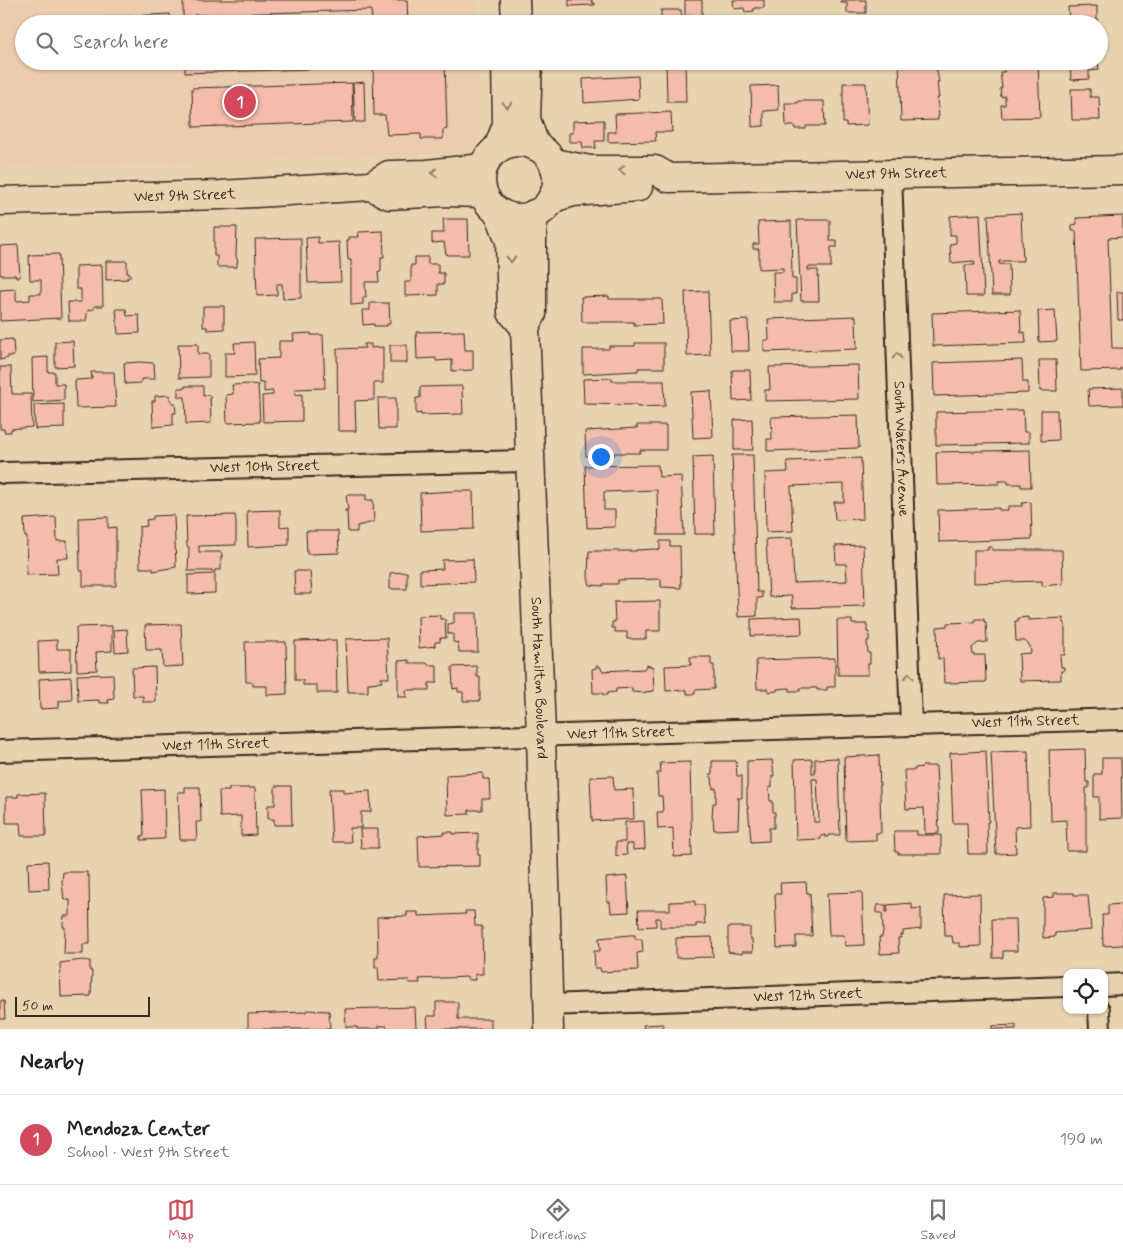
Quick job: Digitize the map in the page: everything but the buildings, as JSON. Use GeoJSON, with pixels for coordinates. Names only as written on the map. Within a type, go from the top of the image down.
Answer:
{"type":"FeatureCollection","features":[{"type":"Feature","properties":{"kind":"street"},"geometry":{"type":"LineString","coordinates":[[516,0],[516,15]]}},
{"type":"Feature","properties":{"kind":"street"},"geometry":{"type":"LineString","coordinates":[[506,70],[507,125],[491,180],[510,241],[512,312],[525,328]]}},
{"type":"Feature","properties":{"kind":"street"},"geometry":{"type":"LineString","coordinates":[[491,180],[510,217],[522,218],[543,206],[556,186],[556,174],[526,119],[528,70]]}},
{"type":"Feature","properties":{"kind":"street"},"geometry":{"type":"LineString","coordinates":[[491,180],[510,143],[523,142],[544,154]]}},
{"type":"Feature","properties":{"kind":"street","name":"West 9th Street"},"geometry":{"type":"LineString","coordinates":[[544,154],[590,170],[654,170],[669,178],[1123,170]]}},
{"type":"Feature","properties":{"kind":"street","name":"South Waters Avenue"},"geometry":{"type":"LineString","coordinates":[[891,174],[911,724]]}},
{"type":"Feature","properties":{"kind":"street","name":"West 9th Street"},"geometry":{"type":"LineString","coordinates":[[543,206],[573,192],[656,187],[669,178]]}},
{"type":"Feature","properties":{"kind":"street","name":"West 9th Street"},"geometry":{"type":"LineString","coordinates":[[0,201],[221,195],[370,186],[389,195],[446,192],[491,180]]}},
{"type":"Feature","properties":{"kind":"street","name":"South Hamilton Boulevard"},"geometry":{"type":"LineString","coordinates":[[543,206],[532,233],[532,314],[525,328],[541,734],[549,1017]]}},
{"type":"Feature","properties":{"kind":"street","name":"West 10th Street"},"geometry":{"type":"LineString","coordinates":[[3,473],[529,461]]}},
{"type":"Feature","properties":{"kind":"street","name":"West 11th Street"},"geometry":{"type":"LineString","coordinates":[[0,751],[541,734],[1123,719]]}},
{"type":"Feature","properties":{"kind":"street"},"geometry":{"type":"LineString","coordinates":[[1108,985],[1123,984]]}},
{"type":"Feature","properties":{"kind":"street","name":"West 12th Street"},"geometry":{"type":"LineString","coordinates":[[549,1017],[1063,986]]}},
{"type":"Feature","properties":{"kind":"street"},"geometry":{"type":"LineString","coordinates":[[1099,1014],[1100,1029]]}},
{"type":"Feature","properties":{"kind":"shaded area"},"geometry":{"type":"Polygon","coordinates":[[[0,0],[477,0],[477,15],[15,15],[15,70],[478,70],[480,148],[475,153],[0,168],[0,0]]]}},
{"type":"Feature","properties":{"kind":"place","name":"Mendoza Center"},"geometry":{"type":"Point","coordinates":[240,102]}}]}
